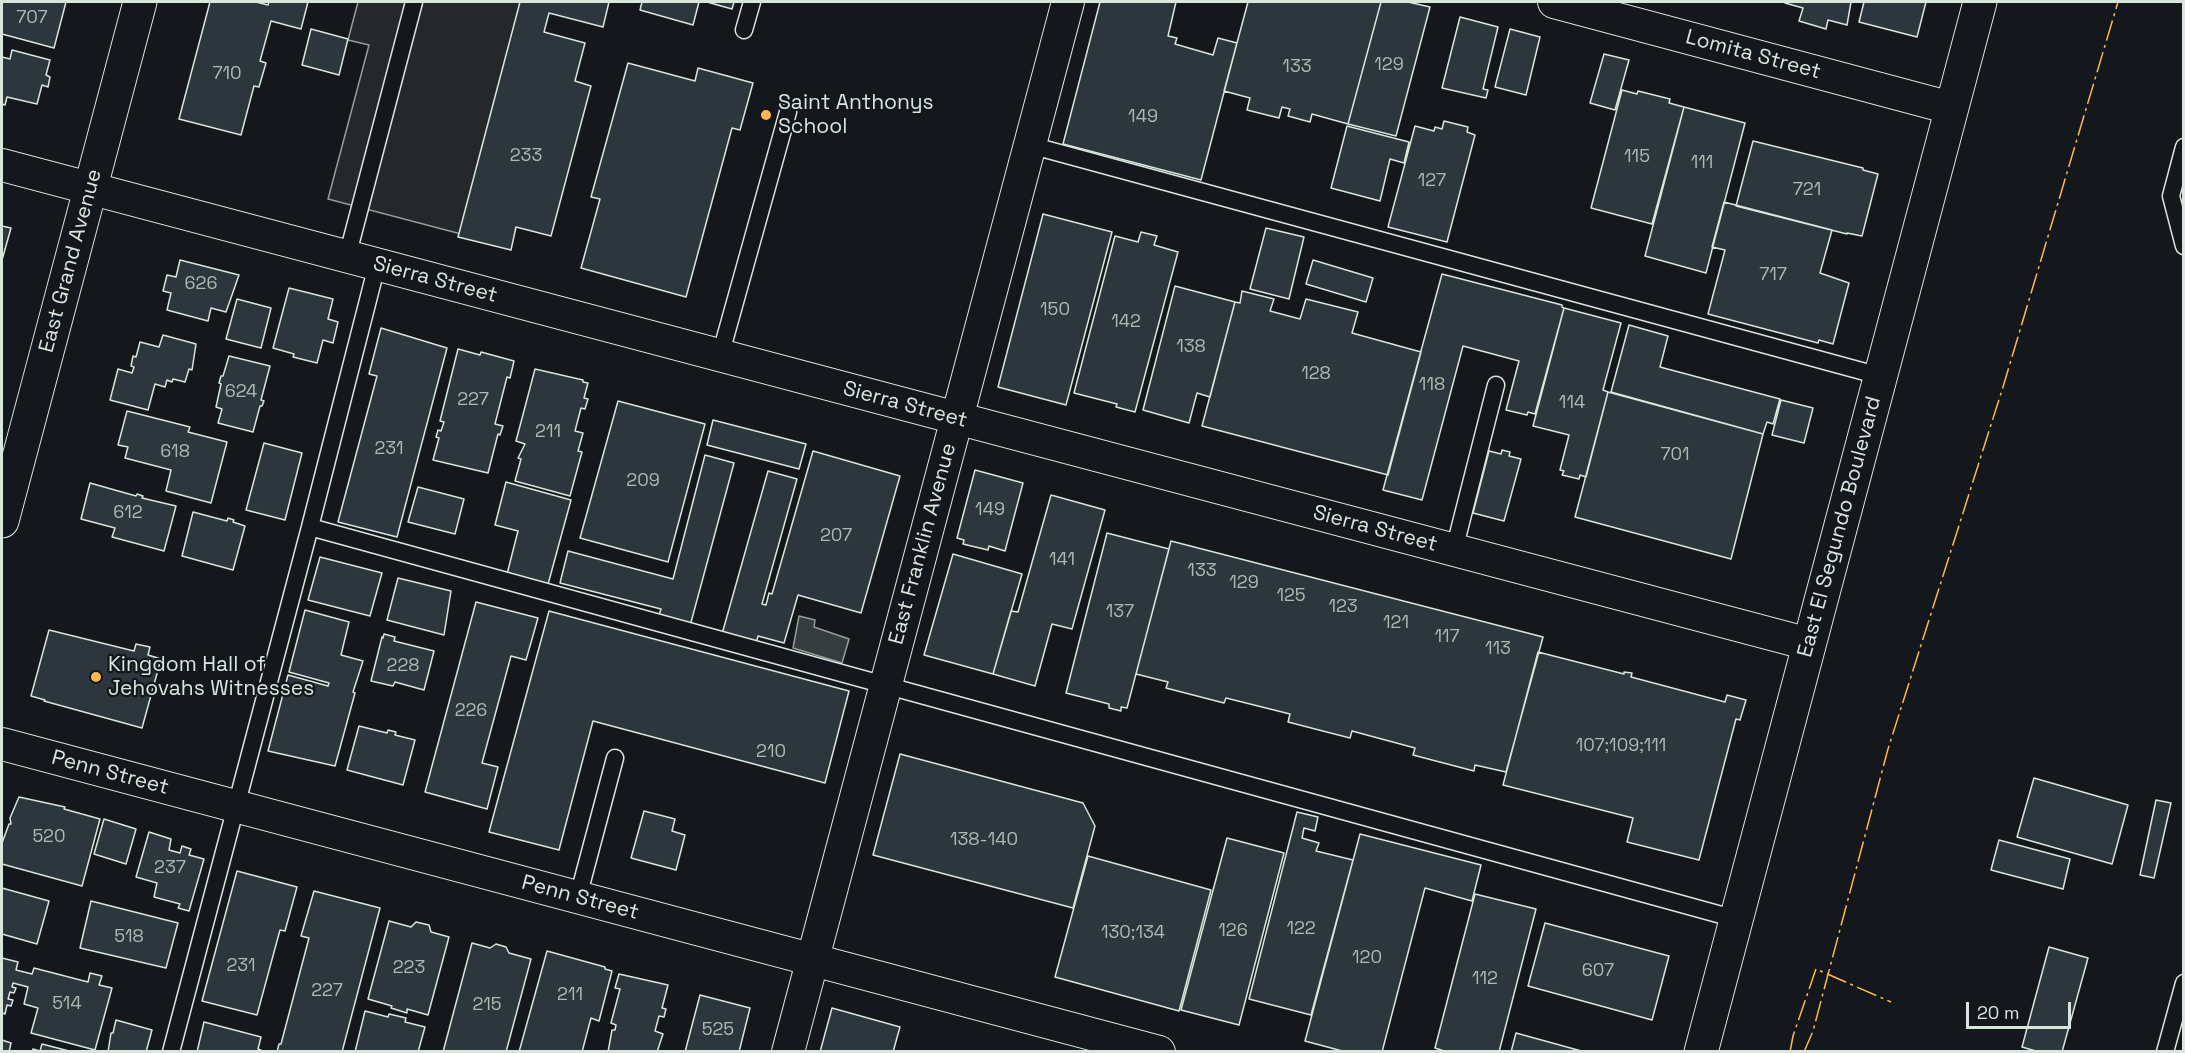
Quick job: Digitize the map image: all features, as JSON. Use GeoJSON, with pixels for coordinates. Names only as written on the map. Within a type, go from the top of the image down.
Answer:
{"type":"FeatureCollection","features":[{"type":"Feature","properties":{"kind":"main road","name":"East Grand Avenue"},"geometry":{"type":"LineString","coordinates":[[2,521],[140,2]]}},
{"type":"Feature","properties":{"kind":"main road","name":"East El Segundo Boulevard"},"geometry":{"type":"LineString","coordinates":[[1701,1052],[1980,2]]}},
{"type":"Feature","properties":{"kind":"street","name":"East Franklin Avenue"},"geometry":{"type":"LineString","coordinates":[[788,1052],[1068,2]]}},
{"type":"Feature","properties":{"kind":"street","name":"Lomita Street"},"geometry":{"type":"LineString","coordinates":[[1554,2],[1951,108]]}},
{"type":"Feature","properties":{"kind":"street","name":"Sierra Street"},"geometry":{"type":"LineString","coordinates":[[2,165],[1809,644]]}},
{"type":"Feature","properties":{"kind":"street","name":"Penn Street"},"geometry":{"type":"LineString","coordinates":[[2,744],[1159,1052]]}},
{"type":"Feature","properties":{"kind":"lane"},"geometry":{"type":"LineString","coordinates":[[171,1052],[310,527],[414,2]]}},
{"type":"Feature","properties":{"kind":"lane"},"geometry":{"type":"LineString","coordinates":[[744,30],[752,2]]}},
{"type":"Feature","properties":{"kind":"lane"},"geometry":{"type":"LineString","coordinates":[[720,356],[788,112]]}},
{"type":"Feature","properties":{"kind":"lane"},"geometry":{"type":"LineString","coordinates":[[1030,145],[1880,376]]}},
{"type":"Feature","properties":{"kind":"lane"},"geometry":{"type":"LineString","coordinates":[[2184,147],[2171,196],[2184,246]]}},
{"type":"Feature","properties":{"kind":"lane"},"geometry":{"type":"LineString","coordinates":[[1454,550],[1496,385]]}},
{"type":"Feature","properties":{"kind":"lane"},"geometry":{"type":"LineString","coordinates":[[310,527],[1736,919]]}},
{"type":"Feature","properties":{"kind":"lane"},"geometry":{"type":"LineString","coordinates":[[578,897],[615,758]]}},
{"type":"Feature","properties":{"kind":"lane"},"geometry":{"type":"LineString","coordinates":[[2165,1052],[2184,983]]}},
{"type":"Feature","properties":{"kind":"shaded area"},"geometry":{"type":"Polygon","coordinates":[[[358,2],[522,2],[461,234],[328,199],[369,45],[348,40],[358,2]]]}},
{"type":"Feature","properties":{"kind":"shaded area"},"geometry":{"type":"Polygon","coordinates":[[[799,616],[815,620],[814,627],[849,639],[842,663],[793,648],[799,616]]]}},
{"type":"Feature","properties":{"kind":"building"},"geometry":{"type":"Polygon","coordinates":[[[2,2],[66,2],[54,48],[2,34],[2,2]]]}},
{"type":"Feature","properties":{"kind":"building"},"geometry":{"type":"Polygon","coordinates":[[[210,2],[256,2],[268,5],[269,2],[308,2],[301,29],[271,21],[260,61],[266,63],[259,87],[254,86],[241,135],[179,119],[210,2]]]}},
{"type":"Feature","properties":{"kind":"building"},"geometry":{"type":"Polygon","coordinates":[[[520,2],[609,2],[603,27],[549,13],[544,32],[585,43],[575,81],[591,86],[551,236],[516,227],[511,250],[458,237],[520,2]]]}},
{"type":"Feature","properties":{"kind":"building"},"geometry":{"type":"Polygon","coordinates":[[[642,2],[699,2],[693,25],[640,10],[642,2]]]}},
{"type":"Feature","properties":{"kind":"building"},"geometry":{"type":"Polygon","coordinates":[[[707,2],[734,2],[732,9],[707,2]]]}},
{"type":"Feature","properties":{"kind":"building"},"geometry":{"type":"Polygon","coordinates":[[[1100,2],[1176,2],[1168,36],[1177,38],[1175,44],[1213,55],[1218,38],[1237,43],[1201,180],[1063,144],[1100,2]]]}},
{"type":"Feature","properties":{"kind":"building"},"geometry":{"type":"Polygon","coordinates":[[[1248,2],[1381,2],[1348,124],[1312,114],[1310,122],[1288,116],[1290,109],[1282,107],[1279,118],[1247,110],[1250,98],[1224,91],[1248,2]]]}},
{"type":"Feature","properties":{"kind":"building"},"geometry":{"type":"Polygon","coordinates":[[[1381,2],[1408,2],[1430,7],[1396,136],[1348,124],[1381,2]]]}},
{"type":"Feature","properties":{"kind":"building"},"geometry":{"type":"Polygon","coordinates":[[[1786,2],[1851,2],[1847,25],[1828,20],[1826,29],[1799,21],[1803,8],[1786,2]]]}},
{"type":"Feature","properties":{"kind":"building"},"geometry":{"type":"Polygon","coordinates":[[[1864,2],[1926,2],[1917,37],[1859,22],[1864,2]]]}},
{"type":"Feature","properties":{"kind":"building"},"geometry":{"type":"Polygon","coordinates":[[[1460,17],[1498,27],[1483,89],[1488,90],[1486,98],[1442,88],[1460,17]]]}},
{"type":"Feature","properties":{"kind":"building"},"geometry":{"type":"Polygon","coordinates":[[[311,29],[348,39],[339,75],[302,65],[311,29]]]}},
{"type":"Feature","properties":{"kind":"building"},"geometry":{"type":"Polygon","coordinates":[[[1510,29],[1540,37],[1526,95],[1495,87],[1510,29]]]}},
{"type":"Feature","properties":{"kind":"building"},"geometry":{"type":"Polygon","coordinates":[[[12,50],[50,60],[46,75],[50,77],[48,87],[42,85],[37,104],[7,97],[5,105],[2,104],[2,57],[10,59],[12,50]]]}},
{"type":"Feature","properties":{"kind":"building"},"geometry":{"type":"Polygon","coordinates":[[[1604,54],[1629,60],[1615,110],[1590,103],[1604,54]]]}},
{"type":"Feature","properties":{"kind":"building"},"geometry":{"type":"Polygon","coordinates":[[[628,63],[695,81],[698,68],[753,83],[740,130],[732,128],[686,297],[581,268],[600,199],[591,197],[628,63]]]}},
{"type":"Feature","properties":{"kind":"building"},"geometry":{"type":"Polygon","coordinates":[[[1622,90],[1637,94],[1638,91],[1670,99],[1669,103],[1684,107],[1652,224],[1591,208],[1622,90]]]}},
{"type":"Feature","properties":{"kind":"building"},"geometry":{"type":"Polygon","coordinates":[[[1684,107],[1745,123],[1706,273],[1645,256],[1684,107]]]}},
{"type":"Feature","properties":{"kind":"building"},"geometry":{"type":"Polygon","coordinates":[[[1444,121],[1468,127],[1467,132],[1475,135],[1447,242],[1388,227],[1415,126],[1434,131],[1435,127],[1442,129],[1444,121]]]}},
{"type":"Feature","properties":{"kind":"building"},"geometry":{"type":"Polygon","coordinates":[[[1347,126],[1409,142],[1404,163],[1390,159],[1380,201],[1331,188],[1347,126]]]}},
{"type":"Feature","properties":{"kind":"building"},"geometry":{"type":"Polygon","coordinates":[[[1753,141],[1863,168],[1863,170],[1878,174],[1862,236],[1736,206],[1753,141]]]}},
{"type":"Feature","properties":{"kind":"building"},"geometry":{"type":"Polygon","coordinates":[[[1724,202],[1832,230],[1820,273],[1849,283],[1833,344],[1819,340],[1818,343],[1708,314],[1725,250],[1712,247],[1724,202]]]}},
{"type":"Feature","properties":{"kind":"building"},"geometry":{"type":"Polygon","coordinates":[[[1043,214],[1112,232],[1066,405],[998,387],[1043,214]]]}},
{"type":"Feature","properties":{"kind":"building"},"geometry":{"type":"Polygon","coordinates":[[[2,226],[11,228],[2,260],[2,226]]]}},
{"type":"Feature","properties":{"kind":"building"},"geometry":{"type":"Polygon","coordinates":[[[1266,228],[1304,237],[1289,299],[1250,289],[1266,228]]]}},
{"type":"Feature","properties":{"kind":"building"},"geometry":{"type":"Polygon","coordinates":[[[1141,232],[1157,236],[1154,245],[1178,252],[1135,412],[1116,407],[1117,404],[1074,393],[1115,236],[1138,242],[1141,232]]]}},
{"type":"Feature","properties":{"kind":"building"},"geometry":{"type":"Polygon","coordinates":[[[180,260],[239,275],[226,312],[211,308],[208,321],[167,310],[171,293],[163,291],[167,275],[176,277],[180,260]]]}},
{"type":"Feature","properties":{"kind":"building"},"geometry":{"type":"Polygon","coordinates":[[[1313,260],[1373,278],[1366,302],[1306,284],[1313,260]]]}},
{"type":"Feature","properties":{"kind":"building"},"geometry":{"type":"Polygon","coordinates":[[[1442,274],[1562,305],[1564,308],[1535,414],[1528,412],[1527,415],[1506,410],[1519,361],[1463,346],[1422,500],[1383,490],[1442,274]]]}},
{"type":"Feature","properties":{"kind":"building"},"geometry":{"type":"Polygon","coordinates":[[[1175,286],[1235,302],[1210,397],[1197,393],[1189,423],[1143,410],[1175,286]]]}},
{"type":"Feature","properties":{"kind":"building"},"geometry":{"type":"Polygon","coordinates":[[[289,288],[333,299],[328,319],[338,322],[333,343],[323,340],[317,363],[293,357],[294,354],[273,348],[289,288]]]}},
{"type":"Feature","properties":{"kind":"building"},"geometry":{"type":"Polygon","coordinates":[[[1242,291],[1274,299],[1270,311],[1300,319],[1306,299],[1358,312],[1352,333],[1421,352],[1388,475],[1202,426],[1235,302],[1240,303],[1242,291]]]}},
{"type":"Feature","properties":{"kind":"building"},"geometry":{"type":"Polygon","coordinates":[[[237,299],[271,308],[261,348],[226,339],[237,299]]]}},
{"type":"Feature","properties":{"kind":"building"},"geometry":{"type":"Polygon","coordinates":[[[1564,308],[1621,323],[1603,390],[1608,392],[1586,477],[1580,475],[1579,479],[1562,475],[1564,471],[1560,470],[1569,435],[1533,426],[1564,308]]]}},
{"type":"Feature","properties":{"kind":"building"},"geometry":{"type":"Polygon","coordinates":[[[1629,325],[1668,336],[1660,367],[1780,399],[1773,424],[1767,422],[1763,434],[1611,392],[1629,325]]]}},
{"type":"Feature","properties":{"kind":"building"},"geometry":{"type":"Polygon","coordinates":[[[381,328],[447,348],[397,537],[338,522],[377,376],[369,374],[381,328]]]}},
{"type":"Feature","properties":{"kind":"building"},"geometry":{"type":"Polygon","coordinates":[[[163,335],[196,344],[192,370],[189,369],[185,382],[173,379],[172,382],[167,380],[165,387],[155,384],[148,410],[110,400],[118,369],[132,373],[133,356],[136,357],[140,342],[159,347],[163,335]]]}},
{"type":"Feature","properties":{"kind":"building"},"geometry":{"type":"Polygon","coordinates":[[[458,349],[480,355],[481,352],[514,361],[510,378],[507,377],[495,424],[503,426],[500,435],[498,434],[488,473],[433,460],[439,438],[436,437],[438,430],[441,431],[444,422],[440,421],[458,349]]]}},
{"type":"Feature","properties":{"kind":"building"},"geometry":{"type":"Polygon","coordinates":[[[229,356],[270,366],[261,400],[264,401],[260,406],[253,432],[218,423],[222,409],[216,407],[221,384],[219,383],[229,356]]]}},
{"type":"Feature","properties":{"kind":"building"},"geometry":{"type":"Polygon","coordinates":[[[535,369],[588,383],[584,398],[588,399],[585,409],[581,408],[575,431],[583,433],[578,451],[582,452],[570,496],[515,481],[521,459],[518,458],[525,444],[516,441],[535,369]]]}},
{"type":"Feature","properties":{"kind":"building"},"geometry":{"type":"Polygon","coordinates":[[[1608,392],[1763,434],[1731,559],[1575,517],[1608,392]]]}},
{"type":"Feature","properties":{"kind":"building"},"geometry":{"type":"Polygon","coordinates":[[[1781,400],[1813,408],[1804,443],[1772,435],[1781,400]]]}},
{"type":"Feature","properties":{"kind":"building"},"geometry":{"type":"Polygon","coordinates":[[[618,401],[705,424],[668,562],[580,538],[618,401]]]}},
{"type":"Feature","properties":{"kind":"building"},"geometry":{"type":"Polygon","coordinates":[[[127,411],[190,427],[188,432],[227,442],[211,503],[166,491],[171,470],[125,458],[128,447],[118,445],[127,411]]]}},
{"type":"Feature","properties":{"kind":"building"},"geometry":{"type":"Polygon","coordinates":[[[713,420],[806,444],[799,469],[707,445],[713,420]]]}},
{"type":"Feature","properties":{"kind":"building"},"geometry":{"type":"Polygon","coordinates":[[[264,443],[302,453],[285,520],[246,510],[264,443]]]}},
{"type":"Feature","properties":{"kind":"building"},"geometry":{"type":"Polygon","coordinates":[[[1502,450],[1510,452],[1509,456],[1521,459],[1504,521],[1473,513],[1489,451],[1501,454],[1502,450]]]}},
{"type":"Feature","properties":{"kind":"building"},"geometry":{"type":"Polygon","coordinates":[[[813,451],[900,476],[861,613],[798,595],[784,643],[758,636],[756,644],[722,634],[768,471],[797,479],[762,604],[766,605],[769,593],[772,594],[813,451]]]}},
{"type":"Feature","properties":{"kind":"building"},"geometry":{"type":"Polygon","coordinates":[[[705,455],[734,463],[690,626],[658,618],[661,609],[560,583],[568,551],[673,579],[705,455]]]}},
{"type":"Feature","properties":{"kind":"building"},"geometry":{"type":"Polygon","coordinates":[[[975,470],[1023,483],[1005,551],[989,546],[988,550],[963,544],[964,540],[957,538],[975,470]]]}},
{"type":"Feature","properties":{"kind":"building"},"geometry":{"type":"Polygon","coordinates":[[[506,482],[571,500],[547,588],[506,578],[518,531],[495,525],[506,482]]]}},
{"type":"Feature","properties":{"kind":"building"},"geometry":{"type":"Polygon","coordinates":[[[90,483],[176,506],[164,551],[112,537],[115,528],[81,519],[90,483]]]}},
{"type":"Feature","properties":{"kind":"building"},"geometry":{"type":"Polygon","coordinates":[[[418,487],[464,499],[455,534],[408,522],[418,487]]]}},
{"type":"Feature","properties":{"kind":"building"},"geometry":{"type":"Polygon","coordinates":[[[1051,495],[1105,510],[1072,629],[1052,624],[1035,686],[993,674],[1011,611],[1018,612],[1051,495]]]}},
{"type":"Feature","properties":{"kind":"building"},"geometry":{"type":"Polygon","coordinates":[[[193,512],[227,521],[228,518],[245,526],[233,570],[182,556],[193,512]]]}},
{"type":"Feature","properties":{"kind":"building"},"geometry":{"type":"Polygon","coordinates":[[[1107,533],[1169,549],[1127,708],[1121,707],[1121,711],[1109,708],[1109,704],[1066,693],[1107,533]]]}},
{"type":"Feature","properties":{"kind":"building"},"geometry":{"type":"Polygon","coordinates":[[[1171,541],[1543,637],[1506,772],[1475,765],[1474,771],[1413,755],[1415,748],[1352,731],[1350,738],[1288,722],[1290,714],[1226,698],[1224,703],[1166,688],[1168,682],[1136,674],[1171,541]]]}},
{"type":"Feature","properties":{"kind":"building"},"geometry":{"type":"Polygon","coordinates":[[[953,554],[1022,574],[993,674],[924,655],[953,554]]]}},
{"type":"Feature","properties":{"kind":"building"},"geometry":{"type":"Polygon","coordinates":[[[320,557],[382,573],[370,616],[308,600],[320,557]]]}},
{"type":"Feature","properties":{"kind":"building"},"geometry":{"type":"Polygon","coordinates":[[[398,578],[451,591],[444,635],[387,620],[398,578]]]}},
{"type":"Feature","properties":{"kind":"building"},"geometry":{"type":"Polygon","coordinates":[[[476,602],[538,618],[526,660],[511,656],[482,763],[498,767],[487,809],[425,792],[476,602]]]}},
{"type":"Feature","properties":{"kind":"building"},"geometry":{"type":"Polygon","coordinates":[[[305,610],[349,622],[341,655],[363,661],[335,766],[268,751],[288,675],[328,686],[329,683],[289,672],[305,610]]]}},
{"type":"Feature","properties":{"kind":"building"},"geometry":{"type":"Polygon","coordinates":[[[549,611],[849,691],[825,783],[593,721],[559,850],[489,832],[549,611]]]}},
{"type":"Feature","properties":{"kind":"building","name":"Kingdom Hall of Jehovahs Witnesses"},"geometry":{"type":"Polygon","coordinates":[[[49,630],[134,651],[136,644],[150,647],[148,655],[161,659],[142,728],[31,696],[49,630]]]}},
{"type":"Feature","properties":{"kind":"building"},"geometry":{"type":"Polygon","coordinates":[[[384,634],[395,637],[394,641],[434,651],[424,690],[395,682],[393,686],[371,681],[384,634]]]}},
{"type":"Feature","properties":{"kind":"building"},"geometry":{"type":"Polygon","coordinates":[[[1538,652],[1624,674],[1624,672],[1632,673],[1631,677],[1725,702],[1727,695],[1746,700],[1740,720],[1736,719],[1699,860],[1627,842],[1633,818],[1503,785],[1538,652]]]}},
{"type":"Feature","properties":{"kind":"building"},"geometry":{"type":"Polygon","coordinates":[[[359,726],[387,733],[388,730],[396,732],[395,735],[415,740],[403,785],[347,770],[359,726]]]}},
{"type":"Feature","properties":{"kind":"building"},"geometry":{"type":"Polygon","coordinates":[[[900,754],[1083,803],[1095,826],[1073,908],[873,855],[900,754]]]}},
{"type":"Feature","properties":{"kind":"building"},"geometry":{"type":"Polygon","coordinates":[[[2034,778],[2128,805],[2112,864],[2017,837],[2034,778]]]}},
{"type":"Feature","properties":{"kind":"building"},"geometry":{"type":"Polygon","coordinates":[[[19,797],[65,807],[64,809],[100,819],[82,886],[2,864],[2,843],[9,824],[11,824],[10,818],[19,797]]]}},
{"type":"Feature","properties":{"kind":"building"},"geometry":{"type":"Polygon","coordinates":[[[2156,800],[2171,803],[2154,878],[2140,875],[2156,800]]]}},
{"type":"Feature","properties":{"kind":"building"},"geometry":{"type":"Polygon","coordinates":[[[644,811],[675,819],[672,831],[685,835],[676,870],[631,858],[644,811]]]}},
{"type":"Feature","properties":{"kind":"building"},"geometry":{"type":"Polygon","coordinates":[[[1297,812],[1318,817],[1315,831],[1304,828],[1302,838],[1319,843],[1316,851],[1353,860],[1311,1015],[1249,999],[1297,812]]]}},
{"type":"Feature","properties":{"kind":"building"},"geometry":{"type":"Polygon","coordinates":[[[104,819],[136,829],[126,864],[94,854],[104,819]]]}},
{"type":"Feature","properties":{"kind":"building"},"geometry":{"type":"Polygon","coordinates":[[[149,832],[171,839],[169,850],[180,853],[182,846],[191,849],[189,855],[204,859],[189,911],[178,908],[180,904],[154,897],[157,883],[136,877],[149,832]]]}},
{"type":"Feature","properties":{"kind":"building"},"geometry":{"type":"Polygon","coordinates":[[[1360,834],[1481,865],[1472,901],[1425,888],[1382,1052],[1346,1052],[1305,1041],[1360,834]]]}},
{"type":"Feature","properties":{"kind":"building"},"geometry":{"type":"Polygon","coordinates":[[[1227,838],[1284,853],[1239,1025],[1181,1010],[1227,838]]]}},
{"type":"Feature","properties":{"kind":"building"},"geometry":{"type":"Polygon","coordinates":[[[1999,840],[2070,859],[2063,889],[1991,870],[1999,840]]]}},
{"type":"Feature","properties":{"kind":"building"},"geometry":{"type":"Polygon","coordinates":[[[1088,856],[1211,890],[1179,1011],[1055,977],[1088,856]]]}},
{"type":"Feature","properties":{"kind":"building"},"geometry":{"type":"Polygon","coordinates":[[[237,871],[297,887],[285,931],[280,930],[257,1015],[202,1001],[237,871]]]}},
{"type":"Feature","properties":{"kind":"building"},"geometry":{"type":"Polygon","coordinates":[[[2,888],[49,901],[37,944],[2,934],[2,888]]]}},
{"type":"Feature","properties":{"kind":"building"},"geometry":{"type":"Polygon","coordinates":[[[314,891],[380,908],[342,1052],[277,1052],[309,938],[301,936],[314,891]]]}},
{"type":"Feature","properties":{"kind":"building"},"geometry":{"type":"Polygon","coordinates":[[[1475,894],[1536,909],[1499,1052],[1447,1052],[1435,1048],[1475,894]]]}},
{"type":"Feature","properties":{"kind":"building"},"geometry":{"type":"Polygon","coordinates":[[[91,901],[178,923],[166,968],[80,948],[91,901]]]}},
{"type":"Feature","properties":{"kind":"building"},"geometry":{"type":"Polygon","coordinates":[[[389,921],[411,927],[416,922],[429,925],[431,932],[449,937],[428,1015],[407,1009],[407,1013],[368,999],[389,921]]]}},
{"type":"Feature","properties":{"kind":"building"},"geometry":{"type":"Polygon","coordinates":[[[1545,923],[1669,956],[1652,1020],[1528,986],[1545,923]]]}},
{"type":"Feature","properties":{"kind":"building"},"geometry":{"type":"Polygon","coordinates":[[[472,943],[490,948],[496,944],[506,947],[509,953],[531,959],[506,1052],[443,1052],[472,943]]]}},
{"type":"Feature","properties":{"kind":"building"},"geometry":{"type":"Polygon","coordinates":[[[2049,947],[2088,958],[2062,1052],[2039,1052],[2022,1047],[2049,947]]]}},
{"type":"Feature","properties":{"kind":"building"},"geometry":{"type":"Polygon","coordinates":[[[547,951],[612,971],[599,1021],[591,1018],[582,1052],[519,1052],[547,951]]]}},
{"type":"Feature","properties":{"kind":"building"},"geometry":{"type":"Polygon","coordinates":[[[2,958],[18,962],[16,970],[32,974],[34,968],[88,982],[90,973],[102,976],[99,985],[112,988],[95,1050],[31,1033],[38,1008],[24,1004],[28,987],[13,983],[12,987],[16,988],[14,993],[10,992],[8,999],[13,1000],[11,1006],[7,1005],[5,1014],[2,1013],[2,958]]]}},
{"type":"Feature","properties":{"kind":"building"},"geometry":{"type":"Polygon","coordinates":[[[619,974],[668,985],[662,1008],[666,1009],[664,1017],[659,1016],[655,1031],[663,1034],[657,1052],[608,1052],[612,1030],[615,1030],[616,1025],[611,1023],[620,989],[615,988],[619,974]]]}},
{"type":"Feature","properties":{"kind":"building"},"geometry":{"type":"Polygon","coordinates":[[[700,995],[750,1008],[739,1052],[685,1052],[700,995]]]}},
{"type":"Feature","properties":{"kind":"building"},"geometry":{"type":"Polygon","coordinates":[[[832,1008],[900,1027],[893,1052],[820,1052],[832,1008]]]}},
{"type":"Feature","properties":{"kind":"building"},"geometry":{"type":"Polygon","coordinates":[[[365,1011],[388,1017],[389,1014],[406,1018],[405,1022],[425,1027],[418,1052],[355,1052],[365,1011]]]}},
{"type":"Feature","properties":{"kind":"building"},"geometry":{"type":"Polygon","coordinates":[[[116,1020],[152,1030],[146,1052],[108,1052],[116,1020]]]}},
{"type":"Feature","properties":{"kind":"building"},"geometry":{"type":"Polygon","coordinates":[[[204,1022],[261,1037],[258,1049],[265,1052],[197,1052],[204,1022]]]}},
{"type":"Feature","properties":{"kind":"building"},"geometry":{"type":"Polygon","coordinates":[[[1516,1033],[1585,1052],[1511,1052],[1516,1033]]]}},
{"type":"Feature","properties":{"kind":"building"},"geometry":{"type":"Polygon","coordinates":[[[2,1040],[11,1043],[9,1052],[2,1052],[2,1040]]]}},
{"type":"Feature","properties":{"kind":"building"},"geometry":{"type":"Polygon","coordinates":[[[42,1044],[69,1052],[32,1052],[33,1049],[40,1051],[42,1044]]]}},
{"type":"Feature","properties":{"kind":"power"},"geometry":{"type":"LineString","coordinates":[[1804,1052],[1813,1031],[1888,749],[2003,387],[2118,2]]}},
{"type":"Feature","properties":{"kind":"power"},"geometry":{"type":"LineString","coordinates":[[1790,1052],[1793,1036],[1816,969],[1891,1002]]}},
{"type":"Feature","properties":{"kind":"place","name":"Saint Anthonys School"},"geometry":{"type":"Point","coordinates":[766,115]}},
{"type":"Feature","properties":{"kind":"place","name":"Kingdom Hall of Jehovahs Witnesses"},"geometry":{"type":"Point","coordinates":[96,677]}}]}
